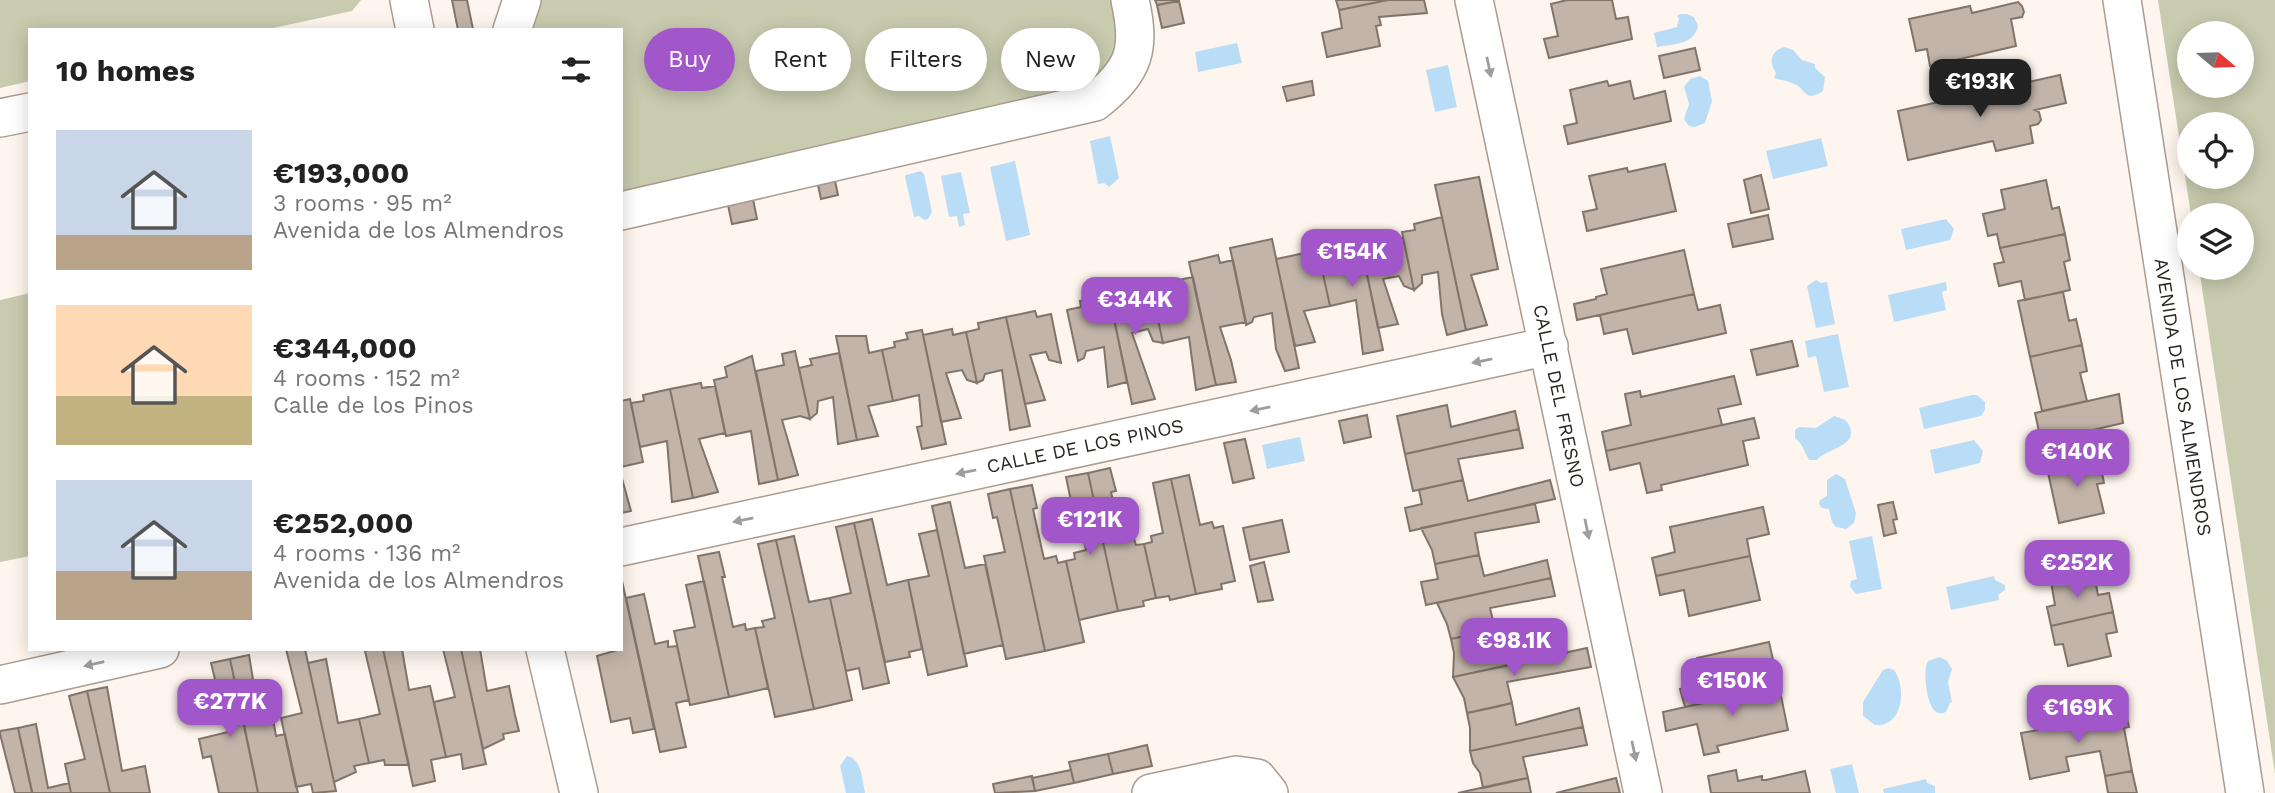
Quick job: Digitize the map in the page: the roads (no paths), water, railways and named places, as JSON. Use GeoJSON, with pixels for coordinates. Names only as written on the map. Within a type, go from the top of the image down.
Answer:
{"type":"FeatureCollection","features":[{"type":"Feature","properties":{"kind":"street"},"geometry":{"type":"LineString","coordinates":[[409,0],[415,28]]}},
{"type":"Feature","properties":{"kind":"street"},"geometry":{"type":"LineString","coordinates":[[513,28],[522,0]]}},
{"type":"Feature","properties":{"kind":"street"},"geometry":{"type":"LineString","coordinates":[[623,212],[1095,102],[1113,88],[1130,64],[1137,30],[1130,0]]}},
{"type":"Feature","properties":{"kind":"street","name":"CALLE DEL FRESNO"},"geometry":{"type":"LineString","coordinates":[[1474,0],[1643,793]]}},
{"type":"Feature","properties":{"kind":"street","name":"AVENIDA DE LOS ALMENDROS"},"geometry":{"type":"LineString","coordinates":[[2122,0],[2245,793]]}},
{"type":"Feature","properties":{"kind":"street"},"geometry":{"type":"LineString","coordinates":[[0,118],[28,112]]}},
{"type":"Feature","properties":{"kind":"street","name":"CALLE DE LOS PINOS"},"geometry":{"type":"LineString","coordinates":[[623,547],[1549,346]]}},
{"type":"Feature","properties":{"kind":"street"},"geometry":{"type":"LineString","coordinates":[[0,685],[151,651]]}},
{"type":"Feature","properties":{"kind":"street"},"geometry":{"type":"LineString","coordinates":[[545,651],[579,793]]}},
{"type":"Feature","properties":{"kind":"street"},"geometry":{"type":"LineString","coordinates":[[1151,793],[1236,775],[1257,778],[1269,793]]}},
{"type":"Feature","properties":{"kind":"water"},"geometry":{"type":"Polygon","coordinates":[[[1680,14],[1694,17],[1698,26],[1696,32],[1682,43],[1657,47],[1654,33],[1677,27],[1677,16],[1680,14]]]}},
{"type":"Feature","properties":{"kind":"water"},"geometry":{"type":"Polygon","coordinates":[[[1237,43],[1242,63],[1198,72],[1195,52],[1237,43]]]}},
{"type":"Feature","properties":{"kind":"water"},"geometry":{"type":"Polygon","coordinates":[[[1785,47],[1793,50],[1802,60],[1815,64],[1815,68],[1825,77],[1823,91],[1812,96],[1797,85],[1774,78],[1776,73],[1772,57],[1785,47]]]}},
{"type":"Feature","properties":{"kind":"water"},"geometry":{"type":"Polygon","coordinates":[[[1448,65],[1457,107],[1435,112],[1426,70],[1448,65]]]}},
{"type":"Feature","properties":{"kind":"water"},"geometry":{"type":"Polygon","coordinates":[[[1700,76],[1708,81],[1712,101],[1705,123],[1695,127],[1689,126],[1684,119],[1689,104],[1684,87],[1690,79],[1700,76]]]}},
{"type":"Feature","properties":{"kind":"water"},"geometry":{"type":"Polygon","coordinates":[[[1110,136],[1119,178],[1109,187],[1104,183],[1098,184],[1090,141],[1110,136]]]}},
{"type":"Feature","properties":{"kind":"water"},"geometry":{"type":"Polygon","coordinates":[[[1821,138],[1828,166],[1773,179],[1766,151],[1821,138]]]}},
{"type":"Feature","properties":{"kind":"water"},"geometry":{"type":"Polygon","coordinates":[[[1015,161],[1030,235],[1006,241],[990,167],[1015,161]]]}},
{"type":"Feature","properties":{"kind":"water"},"geometry":{"type":"Polygon","coordinates":[[[921,171],[924,174],[932,212],[928,219],[924,220],[919,216],[914,217],[905,177],[921,171]]]}},
{"type":"Feature","properties":{"kind":"water"},"geometry":{"type":"Polygon","coordinates":[[[961,172],[970,213],[963,214],[965,225],[959,227],[957,216],[949,217],[941,176],[961,172]]]}},
{"type":"Feature","properties":{"kind":"water"},"geometry":{"type":"Polygon","coordinates":[[[1946,219],[1954,229],[1950,240],[1906,250],[1901,229],[1946,219]]]}},
{"type":"Feature","properties":{"kind":"water"},"geometry":{"type":"Polygon","coordinates":[[[1816,280],[1827,282],[1835,324],[1816,328],[1807,286],[1816,280]]]}},
{"type":"Feature","properties":{"kind":"water"},"geometry":{"type":"Polygon","coordinates":[[[1946,282],[1947,290],[1942,292],[1946,310],[1894,322],[1888,295],[1946,282]]]}},
{"type":"Feature","properties":{"kind":"water"},"geometry":{"type":"Polygon","coordinates":[[[1838,334],[1849,387],[1824,392],[1816,356],[1808,358],[1805,341],[1838,334]]]}},
{"type":"Feature","properties":{"kind":"water"},"geometry":{"type":"Polygon","coordinates":[[[1977,395],[1985,402],[1985,410],[1981,416],[1924,429],[1919,408],[1977,395]]]}},
{"type":"Feature","properties":{"kind":"water"},"geometry":{"type":"Polygon","coordinates":[[[1834,416],[1848,423],[1850,438],[1817,460],[1809,460],[1795,438],[1795,430],[1799,427],[1816,428],[1834,416]]]}},
{"type":"Feature","properties":{"kind":"water"},"geometry":{"type":"Polygon","coordinates":[[[1300,437],[1305,461],[1267,469],[1262,445],[1300,437]]]}},
{"type":"Feature","properties":{"kind":"water"},"geometry":{"type":"Polygon","coordinates":[[[1974,440],[1983,451],[1980,463],[1935,474],[1930,450],[1974,440]]]}},
{"type":"Feature","properties":{"kind":"water"},"geometry":{"type":"Polygon","coordinates":[[[1836,474],[1845,479],[1856,513],[1854,523],[1846,529],[1836,527],[1829,509],[1822,508],[1819,504],[1820,500],[1827,496],[1827,480],[1836,474]]]}},
{"type":"Feature","properties":{"kind":"water"},"geometry":{"type":"Polygon","coordinates":[[[1872,536],[1882,589],[1856,594],[1850,587],[1851,581],[1857,579],[1849,541],[1872,536]]]}},
{"type":"Feature","properties":{"kind":"water"},"geometry":{"type":"Polygon","coordinates":[[[1994,576],[1995,580],[2005,585],[2005,590],[1998,595],[1999,600],[1951,610],[1946,587],[1994,576]]]}},
{"type":"Feature","properties":{"kind":"water"},"geometry":{"type":"Polygon","coordinates":[[[1940,657],[1947,661],[1952,669],[1948,682],[1952,702],[1946,712],[1938,713],[1932,708],[1925,680],[1928,661],[1940,657]]]}},
{"type":"Feature","properties":{"kind":"water"},"geometry":{"type":"Polygon","coordinates":[[[1883,670],[1894,670],[1898,678],[1900,705],[1892,720],[1875,725],[1863,716],[1863,702],[1883,670]]]}},
{"type":"Feature","properties":{"kind":"water"},"geometry":{"type":"Polygon","coordinates":[[[847,756],[858,765],[865,793],[846,793],[840,766],[847,756]]]}},
{"type":"Feature","properties":{"kind":"water"},"geometry":{"type":"Polygon","coordinates":[[[1852,764],[1859,793],[1836,793],[1830,769],[1852,764]]]}},
{"type":"Feature","properties":{"kind":"water"},"geometry":{"type":"Polygon","coordinates":[[[1926,779],[1927,783],[1935,786],[1935,793],[1884,793],[1883,789],[1926,779]]]}}]}
